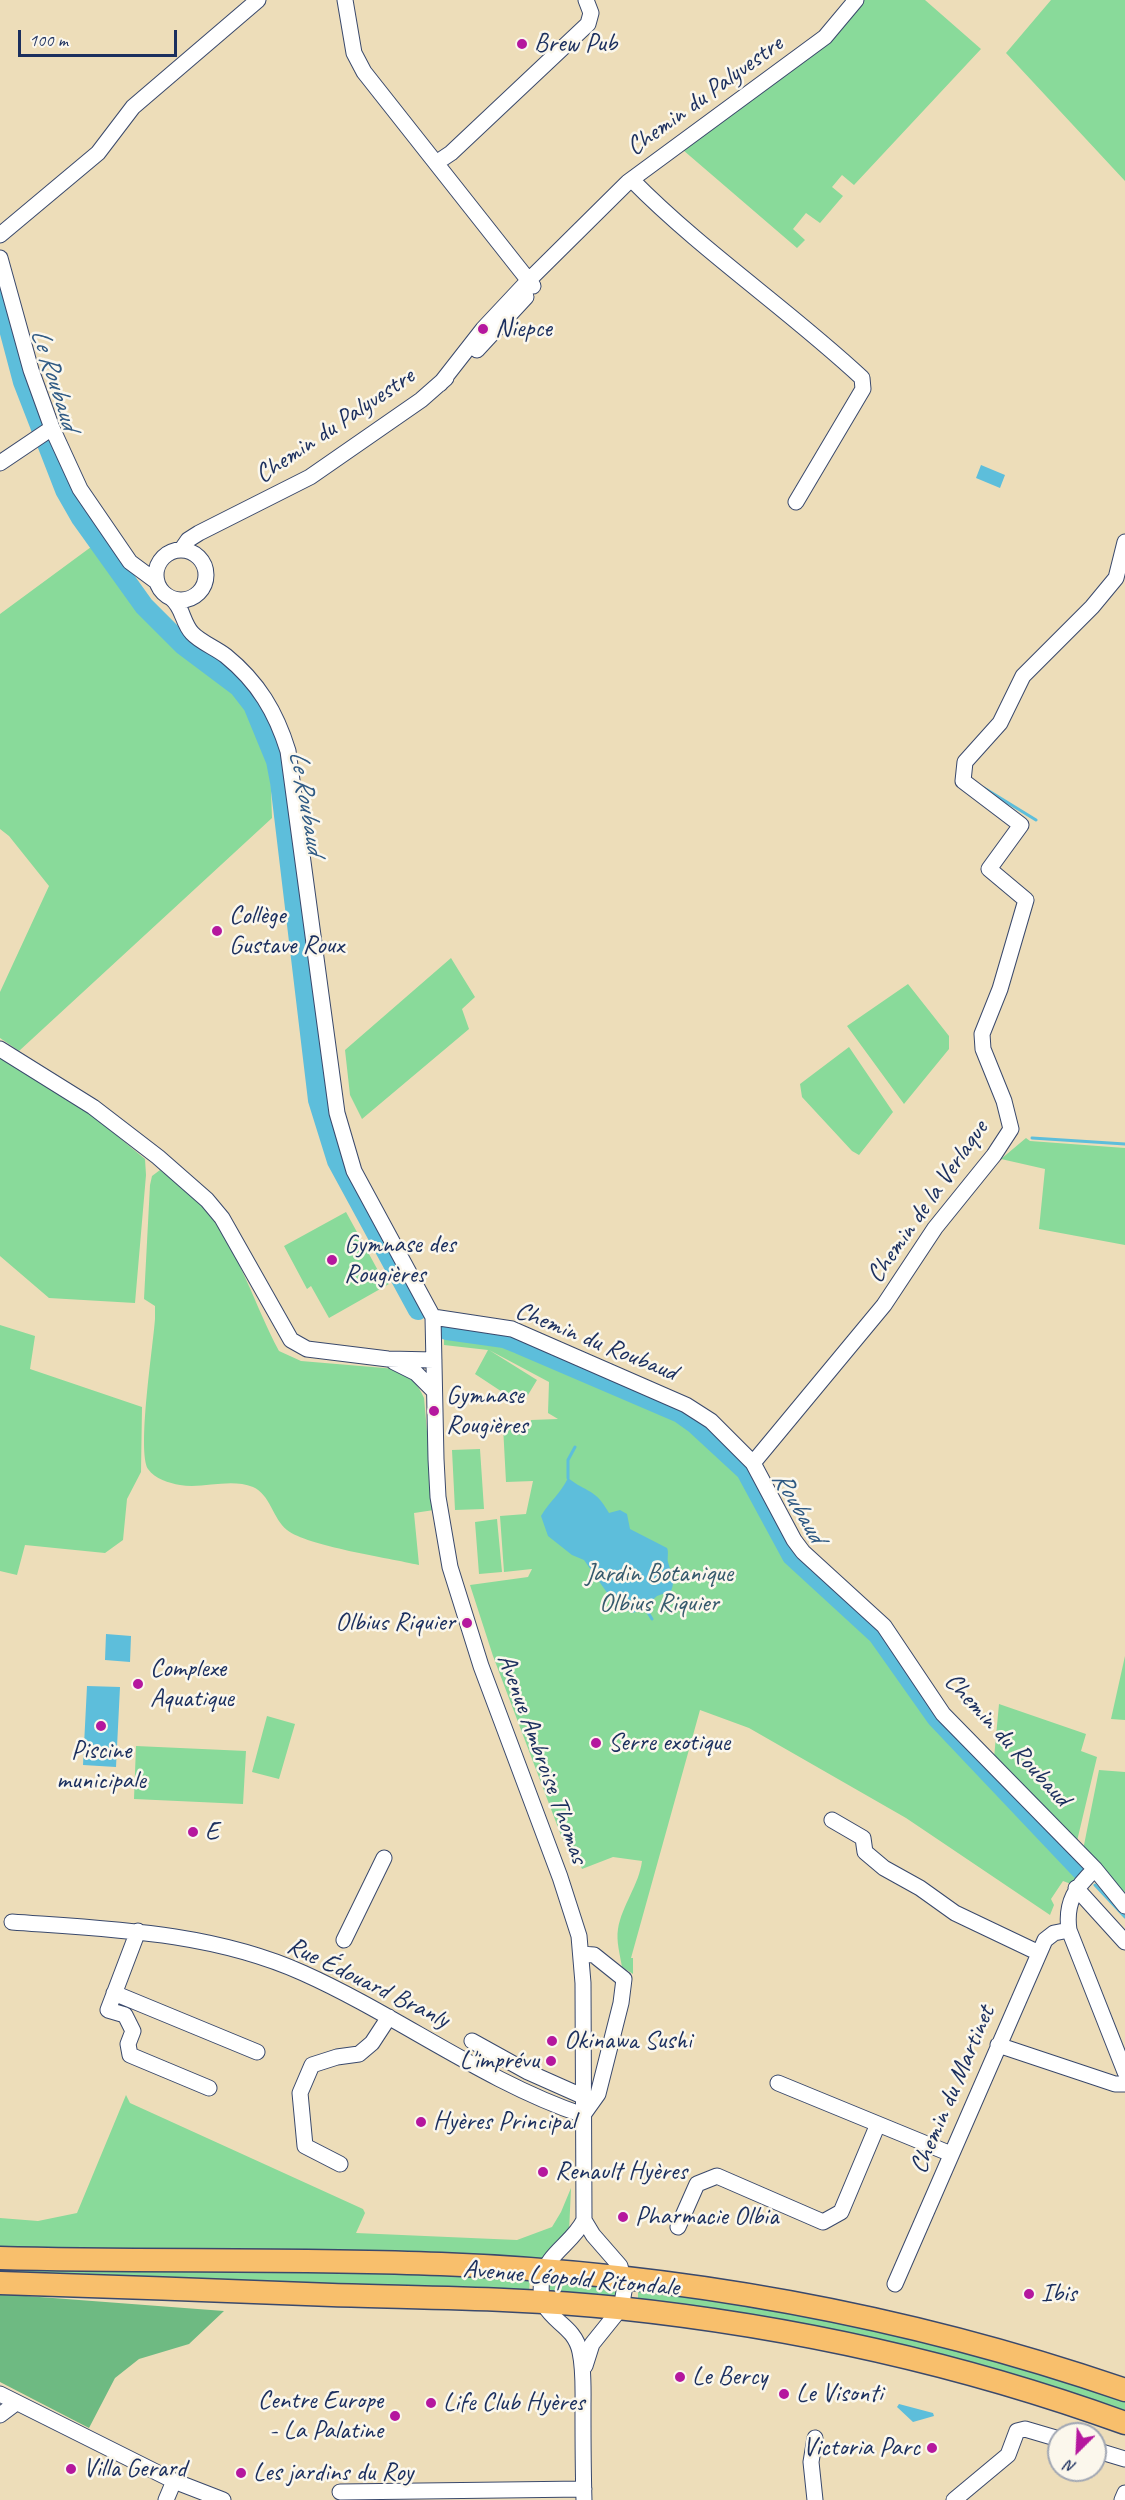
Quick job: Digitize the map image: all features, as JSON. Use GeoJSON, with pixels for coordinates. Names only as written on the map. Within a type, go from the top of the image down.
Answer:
{"type":"FeatureCollection","features":[{"type":"Feature","properties":{"kind":"highway","name":"Avenue Léopold Ritondale"},"geometry":{"type":"LineString","coordinates":[[0,2258],[441,2264],[624,2277],[766,2297],[894,2323],[975,2342],[1125,2390]]}},
{"type":"Feature","properties":{"kind":"highway","name":"Avenue Léopold Ritondale"},"geometry":{"type":"LineString","coordinates":[[0,2283],[542,2302],[621,2308],[757,2327],[843,2343],[1046,2395],[1125,2423]]}},
{"type":"Feature","properties":{"kind":"street"},"geometry":{"type":"LineString","coordinates":[[0,235],[98,153],[133,106],[258,0]]}},
{"type":"Feature","properties":{"kind":"street"},"geometry":{"type":"LineString","coordinates":[[345,0],[354,53],[364,72],[532,284]]}},
{"type":"Feature","properties":{"kind":"street"},"geometry":{"type":"LineString","coordinates":[[436,163],[459,146],[588,24],[591,12],[586,0]]}},
{"type":"Feature","properties":{"kind":"street","name":"Chemin du Palyvestre"},"geometry":{"type":"LineString","coordinates":[[181,550],[192,537],[310,477],[421,400],[440,384],[476,338],[532,284],[581,230],[632,180],[825,37],[856,0]]}},
{"type":"Feature","properties":{"kind":"street"},"geometry":{"type":"LineString","coordinates":[[632,180],[682,226],[823,342],[862,378],[863,389],[796,502]]}},
{"type":"Feature","properties":{"kind":"street"},"geometry":{"type":"LineString","coordinates":[[0,258],[50,429],[80,489],[130,562],[157,582],[162,591],[180,607],[193,635],[212,646]]}},
{"type":"Feature","properties":{"kind":"street"},"geometry":{"type":"LineString","coordinates":[[0,463],[50,429]]}},
{"type":"Feature","properties":{"kind":"street","name":"Chemin du Palyvestre"},"geometry":{"type":"LineString","coordinates":[[201,560],[205,537],[222,522]]}},
{"type":"Feature","properties":{"kind":"street","name":"Chemin de la Verlaque"},"geometry":{"type":"LineString","coordinates":[[753,1463],[884,1305],[935,1228],[994,1155],[1011,1129],[1004,1101],[983,1048],[982,1034],[1000,989],[1026,900],[989,868],[1021,825],[963,781],[964,762],[1000,723],[1023,676],[1092,607],[1116,578],[1125,542]]}},
{"type":"Feature","properties":{"kind":"street"},"geometry":{"type":"LineString","coordinates":[[119,547],[139,561],[164,557]]}},
{"type":"Feature","properties":{"kind":"street"},"geometry":{"type":"LineString","coordinates":[[157,582],[156,569],[170,552],[181,550],[191,552],[201,560],[206,570],[206,578],[192,607],[197,631],[249,678],[268,702],[280,726],[293,778],[337,1113],[354,1171],[433,1317]]}},
{"type":"Feature","properties":{"kind":"street"},"geometry":{"type":"LineString","coordinates":[[171,598],[184,600],[198,592]]}},
{"type":"Feature","properties":{"kind":"street"},"geometry":{"type":"LineString","coordinates":[[0,1050],[93,1107],[207,1200],[222,1218],[280,1321],[296,1344],[307,1349],[433,1365]]}},
{"type":"Feature","properties":{"kind":"street","name":"Chemin du Roubaud"},"geometry":{"type":"LineString","coordinates":[[433,1317],[512,1329],[686,1405],[711,1422],[753,1463],[794,1540],[803,1552],[884,1626],[943,1714],[1095,1869],[1125,1906]]}},
{"type":"Feature","properties":{"kind":"street","name":"Avenue Ambroise Thomas"},"geometry":{"type":"LineString","coordinates":[[433,1317],[438,1497],[450,1567],[482,1666],[574,1917],[581,1954],[584,2220]]}},
{"type":"Feature","properties":{"kind":"street"},"geometry":{"type":"LineString","coordinates":[[388,1359],[416,1373],[434,1391]]}},
{"type":"Feature","properties":{"kind":"street"},"geometry":{"type":"LineString","coordinates":[[416,1373],[433,1365]]}},
{"type":"Feature","properties":{"kind":"street"},"geometry":{"type":"LineString","coordinates":[[832,1820],[863,1838],[865,1852],[884,1868],[920,1888],[955,1913],[1040,1953]]}},
{"type":"Feature","properties":{"kind":"street"},"geometry":{"type":"LineString","coordinates":[[344,1940],[384,1858]]}},
{"type":"Feature","properties":{"kind":"street"},"geometry":{"type":"LineString","coordinates":[[1095,1869],[1076,1888],[1068,1913],[1069,1930],[1125,2072]]}},
{"type":"Feature","properties":{"kind":"street"},"geometry":{"type":"LineString","coordinates":[[1076,1888],[1125,1942]]}},
{"type":"Feature","properties":{"kind":"street","name":"Rue Édouard Branly"},"geometry":{"type":"LineString","coordinates":[[12,1922],[138,1931],[249,1954],[301,1972],[389,2017],[518,2088],[583,2115]]}},
{"type":"Feature","properties":{"kind":"street","name":"Chemin du Martinet"},"geometry":{"type":"LineString","coordinates":[[895,2284],[1045,1941],[1054,1933],[1069,1930]]}},
{"type":"Feature","properties":{"kind":"street"},"geometry":{"type":"LineString","coordinates":[[138,1931],[108,2010],[125,2015],[133,2031],[128,2044],[130,2055],[209,2088]]}},
{"type":"Feature","properties":{"kind":"street"},"geometry":{"type":"LineString","coordinates":[[581,1954],[594,1955],[624,1979],[621,2003],[598,2094],[583,2115]]}},
{"type":"Feature","properties":{"kind":"street"},"geometry":{"type":"LineString","coordinates":[[114,1994],[257,2052]]}},
{"type":"Feature","properties":{"kind":"street"},"geometry":{"type":"LineString","coordinates":[[340,2164],[305,2146],[300,2093],[312,2065],[337,2057],[359,2054],[372,2043],[389,2017]]}},
{"type":"Feature","properties":{"kind":"street"},"geometry":{"type":"LineString","coordinates":[[472,2041],[528,2072],[582,2096]]}},
{"type":"Feature","properties":{"kind":"street"},"geometry":{"type":"LineString","coordinates":[[998,2045],[1115,2084],[1125,2084]]}},
{"type":"Feature","properties":{"kind":"street"},"geometry":{"type":"LineString","coordinates":[[778,2083],[951,2154]]}},
{"type":"Feature","properties":{"kind":"street"},"geometry":{"type":"LineString","coordinates":[[678,2226],[698,2184],[717,2176],[823,2222],[841,2212],[878,2124]]}},
{"type":"Feature","properties":{"kind":"street"},"geometry":{"type":"LineString","coordinates":[[340,2492],[400,2496],[584,2494],[583,2381],[577,2343],[544,2308],[542,2302],[544,2271],[548,2262],[572,2239],[584,2220],[620,2266],[624,2277],[621,2308],[591,2344],[587,2353],[583,2381]]}},
{"type":"Feature","properties":{"kind":"street"},"geometry":{"type":"LineString","coordinates":[[0,2394],[174,2481],[223,2500]]}},
{"type":"Feature","properties":{"kind":"street"},"geometry":{"type":"LineString","coordinates":[[0,2415],[16,2403]]}},
{"type":"Feature","properties":{"kind":"street"},"geometry":{"type":"LineString","coordinates":[[954,2500],[1008,2455],[1017,2432],[1025,2428],[1047,2435]]}},
{"type":"Feature","properties":{"kind":"street"},"geometry":{"type":"LineString","coordinates":[[815,2438],[811,2462],[815,2500]]}},
{"type":"Feature","properties":{"kind":"street"},"geometry":{"type":"LineString","coordinates":[[1107,2454],[1125,2459]]}},
{"type":"Feature","properties":{"kind":"street"},"geometry":{"type":"LineString","coordinates":[[166,2500],[174,2481]]}},
{"type":"Feature","properties":{"kind":"street"},"geometry":{"type":"LineString","coordinates":[[1122,2500],[1125,2493]]}},
{"type":"Feature","properties":{"kind":"green space"},"geometry":{"type":"Polygon","coordinates":[[[862,0],[925,0],[981,49],[854,185],[842,175],[832,187],[843,196],[820,223],[806,213],[793,229],[805,240],[797,248],[683,150],[862,0]]]}},
{"type":"Feature","properties":{"kind":"green space"},"geometry":{"type":"Polygon","coordinates":[[[1051,0],[1125,0],[1125,181],[1006,53],[1051,0]]]}},
{"type":"Feature","properties":{"kind":"green space"},"geometry":{"type":"Polygon","coordinates":[[[91,547],[143,615],[233,687],[247,707],[270,763],[272,818],[19,1051],[0,1038],[0,992],[49,886],[9,836],[0,829],[0,614],[91,547]]]}},
{"type":"Feature","properties":{"kind":"green space"},"geometry":{"type":"Polygon","coordinates":[[[451,958],[475,997],[462,1009],[469,1029],[362,1119],[350,1095],[345,1050],[451,958]]]}},
{"type":"Feature","properties":{"kind":"green space"},"geometry":{"type":"Polygon","coordinates":[[[908,984],[949,1036],[949,1049],[904,1104],[847,1026],[908,984]]]}},
{"type":"Feature","properties":{"kind":"green space"},"geometry":{"type":"Polygon","coordinates":[[[849,1047],[893,1112],[859,1155],[852,1151],[802,1097],[800,1084],[849,1047]]]}},
{"type":"Feature","properties":{"kind":"green space"},"geometry":{"type":"Polygon","coordinates":[[[0,1058],[86,1110],[145,1159],[146,1175],[135,1303],[49,1298],[0,1256],[0,1058]]]}},
{"type":"Feature","properties":{"kind":"green space"},"geometry":{"type":"Polygon","coordinates":[[[1026,1138],[1030,1141],[1125,1148],[1125,1245],[1039,1229],[1045,1169],[1001,1159],[1026,1138]]]}},
{"type":"Feature","properties":{"kind":"green space"},"geometry":{"type":"Polygon","coordinates":[[[160,1170],[196,1199],[218,1226],[279,1351],[301,1361],[396,1369],[419,1389],[424,1398],[434,1510],[414,1513],[419,1565],[349,1551],[297,1536],[282,1525],[264,1495],[253,1487],[235,1483],[180,1485],[158,1478],[148,1469],[144,1441],[155,1306],[144,1299],[150,1185],[152,1176],[160,1170]]]}},
{"type":"Feature","properties":{"kind":"green space","name":"Gymnase des Rougières"},"geometry":{"type":"Polygon","coordinates":[[[346,1212],[381,1276],[384,1275],[389,1284],[329,1318],[311,1286],[307,1289],[284,1246],[346,1212]]]}},
{"type":"Feature","properties":{"kind":"green space"},"geometry":{"type":"Polygon","coordinates":[[[0,1325],[35,1336],[30,1369],[142,1407],[141,1472],[127,1499],[123,1540],[105,1553],[25,1545],[17,1575],[0,1571],[0,1325]]]}},
{"type":"Feature","properties":{"kind":"green space","name":"Jardin Botanique Olbius Riquier"},"geometry":{"type":"Polygon","coordinates":[[[444,1335],[511,1348],[683,1423],[739,1474],[752,1493],[784,1554],[799,1573],[873,1639],[931,1724],[1081,1878],[1071,1884],[1063,1881],[1051,1899],[1054,1905],[1050,1915],[906,1818],[749,1728],[700,1710],[631,1958],[633,1958],[633,1974],[622,1967],[618,1929],[638,1878],[642,1861],[613,1857],[582,1869],[572,1844],[562,1838],[493,1656],[470,1585],[528,1577],[532,1569],[504,1572],[500,1516],[526,1514],[533,1481],[506,1482],[503,1426],[531,1424],[531,1420],[558,1419],[548,1413],[549,1382],[489,1350],[537,1380],[522,1405],[475,1374],[488,1350],[444,1345],[444,1335]]]}},
{"type":"Feature","properties":{"kind":"green space"},"geometry":{"type":"Polygon","coordinates":[[[480,1449],[484,1509],[455,1510],[452,1450],[480,1449]]]}},
{"type":"Feature","properties":{"kind":"green space"},"geometry":{"type":"Polygon","coordinates":[[[497,1519],[502,1572],[479,1574],[475,1522],[497,1519]]]}},
{"type":"Feature","properties":{"kind":"green space"},"geometry":{"type":"Polygon","coordinates":[[[1125,1656],[1125,1720],[1111,1719],[1125,1656]]]}},
{"type":"Feature","properties":{"kind":"green space"},"geometry":{"type":"Polygon","coordinates":[[[999,1704],[1086,1734],[1081,1751],[1097,1757],[1077,1841],[994,1758],[999,1704]]]}},
{"type":"Feature","properties":{"kind":"green space"},"geometry":{"type":"Polygon","coordinates":[[[267,1716],[295,1724],[279,1779],[252,1772],[267,1716]]]}},
{"type":"Feature","properties":{"kind":"green space"},"geometry":{"type":"Polygon","coordinates":[[[136,1746],[246,1751],[243,1804],[134,1799],[136,1746]]]}},
{"type":"Feature","properties":{"kind":"green space"},"geometry":{"type":"Polygon","coordinates":[[[1099,1770],[1125,1772],[1125,1892],[1120,1896],[1099,1861],[1083,1850],[1099,1770]]]}},
{"type":"Feature","properties":{"kind":"green space"},"geometry":{"type":"Polygon","coordinates":[[[126,2095],[130,2103],[363,2209],[365,2213],[356,2233],[517,2240],[552,2227],[571,2188],[569,2232],[541,2259],[0,2251],[0,2218],[38,2221],[77,2213],[126,2095]]]}},
{"type":"Feature","properties":{"kind":"green space"},"geometry":{"type":"Polygon","coordinates":[[[0,2264],[455,2275],[530,2279],[529,2292],[0,2278],[0,2264]]]}},
{"type":"Feature","properties":{"kind":"green space"},"geometry":{"type":"Polygon","coordinates":[[[551,2282],[614,2286],[617,2293],[615,2297],[551,2292],[549,2286],[551,2282]]]}},
{"type":"Feature","properties":{"kind":"green space"},"geometry":{"type":"Polygon","coordinates":[[[638,2289],[706,2297],[899,2333],[1125,2399],[1125,2412],[638,2302],[638,2289]]]}},
{"type":"Feature","properties":{"kind":"green space"},"geometry":{"type":"Polygon","coordinates":[[[0,2294],[224,2311],[189,2344],[139,2359],[115,2378],[89,2428],[0,2382],[0,2294]]]}},
{"type":"Feature","properties":{"kind":"water"},"geometry":{"type":"Polygon","coordinates":[[[981,465],[1005,475],[1000,488],[976,478],[981,465]]]}},
{"type":"Feature","properties":{"kind":"water"},"geometry":{"type":"Polygon","coordinates":[[[568,1478],[595,1495],[609,1513],[620,1510],[627,1514],[630,1529],[667,1548],[673,1580],[671,1591],[657,1596],[648,1604],[649,1610],[646,1612],[644,1610],[632,1613],[615,1604],[584,1560],[572,1555],[548,1536],[541,1516],[568,1478]]]}},
{"type":"Feature","properties":{"kind":"water"},"geometry":{"type":"Polygon","coordinates":[[[106,1634],[131,1636],[130,1662],[105,1660],[106,1634]]]}},
{"type":"Feature","properties":{"kind":"water","name":"Piscine municipale"},"geometry":{"type":"Polygon","coordinates":[[[87,1686],[120,1687],[116,1767],[83,1765],[87,1686]]]}},
{"type":"Feature","properties":{"kind":"water"},"geometry":{"type":"Polygon","coordinates":[[[899,2404],[933,2413],[934,2416],[913,2422],[897,2407],[899,2404]]]}},
{"type":"Feature","properties":{"kind":"waterway","name":"Le Roubaud"},"geometry":{"type":"LineString","coordinates":[[0,295],[23,382],[65,490],[81,518],[144,606],[183,645],[239,687],[253,705],[276,761],[280,782],[318,1100],[337,1161],[418,1310]]}},
{"type":"Feature","properties":{"kind":"waterway"},"geometry":{"type":"LineString","coordinates":[[984,788],[1036,820]]}},
{"type":"Feature","properties":{"kind":"waterway"},"geometry":{"type":"LineString","coordinates":[[1032,1138],[1125,1144]]}},
{"type":"Feature","properties":{"kind":"waterway","name":"Roubaud"},"geometry":{"type":"LineString","coordinates":[[447,1330],[504,1338],[680,1413],[694,1423],[746,1471],[792,1556],[878,1635],[936,1717],[1081,1870]]}},
{"type":"Feature","properties":{"kind":"waterway"},"geometry":{"type":"LineString","coordinates":[[568,1478],[568,1460],[575,1447]]}},
{"type":"Feature","properties":{"kind":"waterway"},"geometry":{"type":"LineString","coordinates":[[647,1611],[652,1619]]}},
{"type":"Feature","properties":{"kind":"waterway","name":"Roubaud"},"geometry":{"type":"LineString","coordinates":[[1095,1885],[1125,1917]]}},
{"type":"Feature","properties":{"kind":"place","name":"Brew Pub"},"geometry":{"type":"Point","coordinates":[522,44]}},
{"type":"Feature","properties":{"kind":"place","name":"Niepce"},"geometry":{"type":"Point","coordinates":[483,329]}},
{"type":"Feature","properties":{"kind":"place","name":"Collège Gustave Roux"},"geometry":{"type":"Point","coordinates":[217,931]}},
{"type":"Feature","properties":{"kind":"place","name":"Gymnase des Rougières"},"geometry":{"type":"Point","coordinates":[332,1260]}},
{"type":"Feature","properties":{"kind":"place","name":"Gymnase Rougières"},"geometry":{"type":"Point","coordinates":[434,1411]}},
{"type":"Feature","properties":{"kind":"place","name":"Olbius Riquier"},"geometry":{"type":"Point","coordinates":[467,1623]}},
{"type":"Feature","properties":{"kind":"place","name":"Complexe Aquatique"},"geometry":{"type":"Point","coordinates":[138,1684]}},
{"type":"Feature","properties":{"kind":"place","name":"Piscine municipale"},"geometry":{"type":"Point","coordinates":[101,1726]}},
{"type":"Feature","properties":{"kind":"place","name":"Serre exotique"},"geometry":{"type":"Point","coordinates":[596,1743]}},
{"type":"Feature","properties":{"kind":"place","name":"E"},"geometry":{"type":"Point","coordinates":[193,1832]}},
{"type":"Feature","properties":{"kind":"place","name":"Okinawa Sushi"},"geometry":{"type":"Point","coordinates":[552,2041]}},
{"type":"Feature","properties":{"kind":"place","name":"L'imprévu"},"geometry":{"type":"Point","coordinates":[551,2061]}},
{"type":"Feature","properties":{"kind":"place","name":"Hyères Principal"},"geometry":{"type":"Point","coordinates":[421,2122]}},
{"type":"Feature","properties":{"kind":"place","name":"Renault Hyères"},"geometry":{"type":"Point","coordinates":[543,2172]}},
{"type":"Feature","properties":{"kind":"place","name":"Pharmacie Olbia"},"geometry":{"type":"Point","coordinates":[623,2217]}},
{"type":"Feature","properties":{"kind":"place","name":"Ibis"},"geometry":{"type":"Point","coordinates":[1029,2294]}},
{"type":"Feature","properties":{"kind":"place","name":"Le Bercy"},"geometry":{"type":"Point","coordinates":[680,2377]}},
{"type":"Feature","properties":{"kind":"place","name":"Le Visonti"},"geometry":{"type":"Point","coordinates":[784,2394]}},
{"type":"Feature","properties":{"kind":"place","name":"Life Club Hyères"},"geometry":{"type":"Point","coordinates":[431,2403]}},
{"type":"Feature","properties":{"kind":"place","name":"Centre Europe - La Palatine"},"geometry":{"type":"Point","coordinates":[395,2416]}},
{"type":"Feature","properties":{"kind":"place","name":"Victoria Parc"},"geometry":{"type":"Point","coordinates":[932,2448]}},
{"type":"Feature","properties":{"kind":"place","name":"Villa Gerard"},"geometry":{"type":"Point","coordinates":[71,2469]}},
{"type":"Feature","properties":{"kind":"place","name":"Les jardins du Roy"},"geometry":{"type":"Point","coordinates":[241,2473]}}]}
